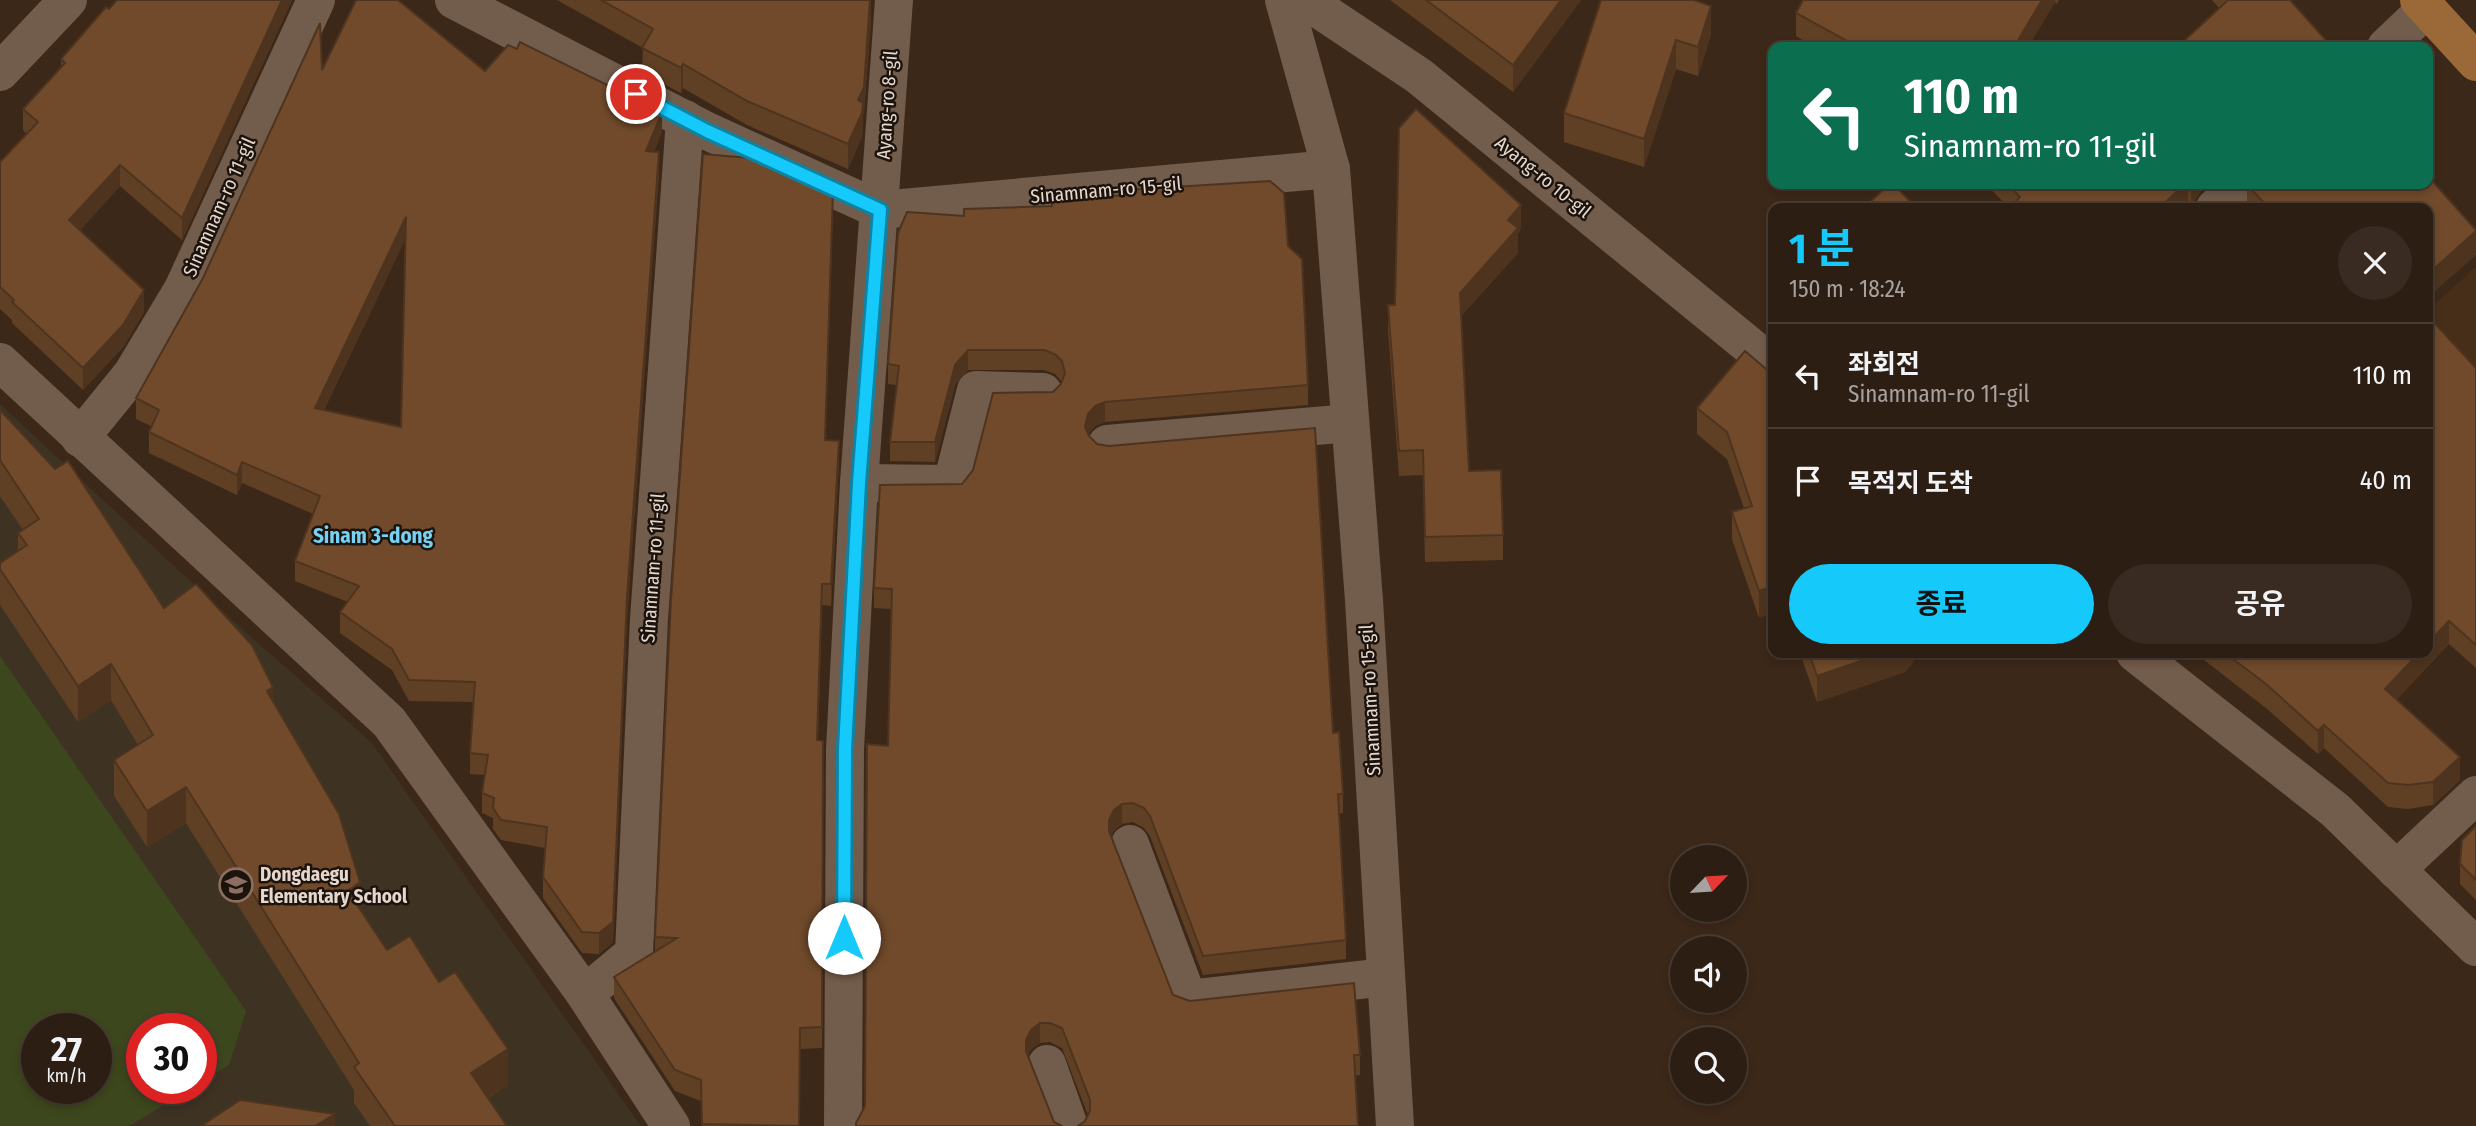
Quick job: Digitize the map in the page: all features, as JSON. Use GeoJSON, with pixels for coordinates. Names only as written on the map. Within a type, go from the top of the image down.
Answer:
{"type":"FeatureCollection","features":[{"type":"Feature","properties":{"kind":"main road"},"geometry":{"type":"LineString","coordinates":[[2423,4],[2476,62]]}},
{"type":"Feature","properties":{"kind":"street"},"geometry":{"type":"LineString","coordinates":[[0,72],[68,0]]}},
{"type":"Feature","properties":{"kind":"street","name":"Sinamnam-ro 11-gil"},"geometry":{"type":"LineString","coordinates":[[80,438],[132,374],[183,289],[316,0]]}},
{"type":"Feature","properties":{"kind":"street"},"geometry":{"type":"LineString","coordinates":[[454,0],[685,119],[880,210],[859,483],[845,749],[843,1126]]}},
{"type":"Feature","properties":{"kind":"street","name":"Ayang-ro 8-gil"},"geometry":{"type":"LineString","coordinates":[[880,210],[894,0]]}},
{"type":"Feature","properties":{"kind":"street","name":"Sinamnam-ro 15-gil"},"geometry":{"type":"LineString","coordinates":[[1284,0],[1331,169],[1395,1126]]}},
{"type":"Feature","properties":{"kind":"street","name":"Ayang-ro 10-gil"},"geometry":{"type":"LineString","coordinates":[[1304,0],[1419,76],[1768,361]]}},
{"type":"Feature","properties":{"kind":"street"},"geometry":{"type":"LineString","coordinates":[[2390,42],[2423,4]]}},
{"type":"Feature","properties":{"kind":"street","name":"Sinamnam-ro 11-gil"},"geometry":{"type":"LineString","coordinates":[[585,994],[634,953],[649,619],[685,119]]}},
{"type":"Feature","properties":{"kind":"street","name":"Sinamnam-ro 15-gil"},"geometry":{"type":"LineString","coordinates":[[880,210],[1331,169]]}},
{"type":"Feature","properties":{"kind":"street"},"geometry":{"type":"LineString","coordinates":[[2220,203],[2236,189]]}},
{"type":"Feature","properties":{"kind":"street"},"geometry":{"type":"LineString","coordinates":[[0,362],[389,722],[585,994],[671,1126]]}},
{"type":"Feature","properties":{"kind":"street"},"geometry":{"type":"LineString","coordinates":[[859,483],[952,484],[976,390],[1043,392]]}},
{"type":"Feature","properties":{"kind":"street"},"geometry":{"type":"LineString","coordinates":[[1107,444],[1350,424]]}},
{"type":"Feature","properties":{"kind":"street"},"geometry":{"type":"LineString","coordinates":[[2141,658],[2335,810],[2476,947]]}},
{"type":"Feature","properties":{"kind":"street"},"geometry":{"type":"LineString","coordinates":[[2396,870],[2476,795]]}},
{"type":"Feature","properties":{"kind":"street"},"geometry":{"type":"LineString","coordinates":[[1130,844],[1188,999],[1386,977]]}},
{"type":"Feature","properties":{"kind":"street"},"geometry":{"type":"LineString","coordinates":[[1048,1064],[1069,1126]]}},
{"type":"Feature","properties":{"kind":"shaded area"},"geometry":{"type":"Polygon","coordinates":[[[2476,267],[2476,531],[2433,484],[2433,306],[2476,267]]]}},
{"type":"Feature","properties":{"kind":"shaded area","name":"Dongdaegu Elementary School"},"geometry":{"type":"Polygon","coordinates":[[[0,404],[233,621],[371,742],[641,1126],[0,1126],[0,404]]]}},
{"type":"Feature","properties":{"kind":"green space"},"geometry":{"type":"Polygon","coordinates":[[[0,656],[246,1011],[229,1065],[217,1072],[217,1013],[126,1013],[126,1104],[166,1104],[129,1126],[0,1126],[0,656]]]}},
{"type":"Feature","properties":{"kind":"building"},"geometry":{"type":"Polygon","coordinates":[[[117,0],[282,0],[182,218],[120,165],[69,220],[144,290],[123,325],[83,368],[12,302],[14,300],[0,287],[0,162],[38,122],[23,109],[65,63],[61,59],[106,7],[109,9],[117,0]]]}},
{"type":"Feature","properties":{"kind":"building"},"geometry":{"type":"Polygon","coordinates":[[[356,0],[398,0],[485,71],[508,45],[517,49],[520,42],[662,112],[646,151],[659,152],[627,597],[613,922],[599,933],[582,932],[543,877],[547,827],[501,820],[493,808],[494,798],[482,793],[488,755],[470,753],[475,682],[409,680],[392,649],[340,612],[359,586],[295,561],[320,496],[242,462],[237,475],[149,432],[159,410],[136,398],[203,278],[320,23],[322,70],[356,0]],[[406,217],[315,408],[401,427],[406,217]]]}},
{"type":"Feature","properties":{"kind":"building"},"geometry":{"type":"Polygon","coordinates":[[[601,0],[870,0],[864,87],[858,100],[863,103],[862,113],[848,144],[747,101],[683,64],[681,68],[642,48],[653,29],[601,0]]]}},
{"type":"Feature","properties":{"kind":"building"},"geometry":{"type":"Polygon","coordinates":[[[1426,0],[1561,0],[1513,65],[1426,0]]]}},
{"type":"Feature","properties":{"kind":"building"},"geometry":{"type":"Polygon","coordinates":[[[1601,0],[1694,0],[1711,6],[1698,47],[1676,40],[1644,139],[1564,113],[1601,0]]]}},
{"type":"Feature","properties":{"kind":"building"},"geometry":{"type":"Polygon","coordinates":[[[1803,0],[2042,0],[2017,42],[1849,42],[1796,13],[1803,0]]]}},
{"type":"Feature","properties":{"kind":"building"},"geometry":{"type":"Polygon","coordinates":[[[2228,0],[2290,0],[2328,42],[2185,42],[2228,0]]]}},
{"type":"Feature","properties":{"kind":"building"},"geometry":{"type":"Polygon","coordinates":[[[1416,109],[1521,205],[1508,220],[1518,228],[1460,293],[1469,471],[1501,470],[1503,535],[1425,537],[1423,450],[1399,451],[1388,305],[1395,305],[1399,128],[1416,109]]]}},
{"type":"Feature","properties":{"kind":"building"},"geometry":{"type":"Polygon","coordinates":[[[703,154],[761,159],[833,191],[825,440],[839,441],[831,584],[822,584],[817,740],[823,741],[822,1027],[800,1028],[799,1126],[702,1124],[701,1080],[675,1070],[614,977],[677,938],[655,937],[671,599],[703,154]]]}},
{"type":"Feature","properties":{"kind":"building"},"geometry":{"type":"Polygon","coordinates":[[[1270,181],[1284,193],[1288,246],[1302,259],[1308,385],[1105,402],[1095,406],[1088,414],[1085,427],[1097,444],[1109,446],[1315,428],[1333,733],[1339,732],[1343,794],[1338,794],[1346,940],[1203,956],[1150,816],[1144,808],[1133,803],[1122,804],[1114,810],[1109,820],[1109,831],[1173,995],[1190,1001],[1354,983],[1360,1055],[1354,1055],[1358,1126],[1078,1126],[1085,1121],[1090,1111],[1090,1100],[1062,1028],[1050,1023],[1040,1023],[1031,1030],[1026,1040],[1026,1051],[1054,1122],[1062,1126],[856,1126],[865,1106],[867,744],[888,746],[892,589],[874,588],[880,485],[962,484],[973,470],[993,393],[1053,392],[1061,384],[1065,373],[1062,361],[1055,354],[1044,350],[968,350],[955,365],[935,442],[890,442],[899,366],[888,364],[898,233],[907,212],[964,216],[964,209],[1052,206],[1051,200],[1126,195],[1126,190],[1270,181]]]}},
{"type":"Feature","properties":{"kind":"building"},"geometry":{"type":"Polygon","coordinates":[[[2433,182],[2476,231],[2433,270],[2433,203],[2264,203],[2251,189],[2433,189],[2433,182]]]}},
{"type":"Feature","properties":{"kind":"building"},"geometry":{"type":"Polygon","coordinates":[[[1884,189],[1898,189],[1912,203],[1869,203],[1884,189]]]}},
{"type":"Feature","properties":{"kind":"building"},"geometry":{"type":"Polygon","coordinates":[[[2013,189],[2180,189],[2164,203],[2014,203],[2020,197],[2013,189]]]}},
{"type":"Feature","properties":{"kind":"building"},"geometry":{"type":"Polygon","coordinates":[[[2433,321],[2476,368],[2476,645],[2449,621],[2433,638],[2433,321]]]}},
{"type":"Feature","properties":{"kind":"building"},"geometry":{"type":"Polygon","coordinates":[[[1745,351],[1768,371],[1768,588],[1759,591],[1732,512],[1752,506],[1727,432],[1697,408],[1745,351]]]}},
{"type":"Feature","properties":{"kind":"building"},"geometry":{"type":"Polygon","coordinates":[[[0,410],[55,469],[68,461],[164,608],[196,584],[252,645],[273,687],[267,691],[339,814],[360,882],[348,891],[387,950],[410,936],[439,982],[455,972],[508,1049],[471,1073],[507,1126],[395,1126],[354,1067],[359,1063],[186,787],[147,811],[114,760],[153,735],[111,664],[78,686],[0,569],[0,563],[27,545],[18,533],[39,519],[0,460],[0,410]]]}},
{"type":"Feature","properties":{"kind":"building"},"geometry":{"type":"Polygon","coordinates":[[[1811,658],[1869,658],[1817,676],[1811,658]]]}},
{"type":"Feature","properties":{"kind":"building"},"geometry":{"type":"Polygon","coordinates":[[[2232,658],[2414,658],[2385,689],[2460,757],[2433,782],[2408,785],[2388,783],[2324,725],[2318,731],[2266,684],[2232,658]]]}},
{"type":"Feature","properties":{"kind":"building"},"geometry":{"type":"Polygon","coordinates":[[[2476,826],[2476,880],[2460,864],[2462,840],[2476,826]]]}},
{"type":"Feature","properties":{"kind":"building"},"geometry":{"type":"Polygon","coordinates":[[[240,1100],[335,1114],[315,1126],[201,1126],[240,1100]]]}},
{"type":"Feature","properties":{"kind":"place","name":"Dongdaegu Elementary School"},"geometry":{"type":"Point","coordinates":[236,885]}},
{"type":"Feature","properties":{"kind":"district","name":"Sinam 3-dong"},"geometry":{"type":"Point","coordinates":[373,536]}},
{"type":"Feature","properties":{"kind":"route"},"geometry":{"type":"LineString","coordinates":[[636,94],[707,131],[880,210],[859,483],[845,749],[844,938]]}}]}
